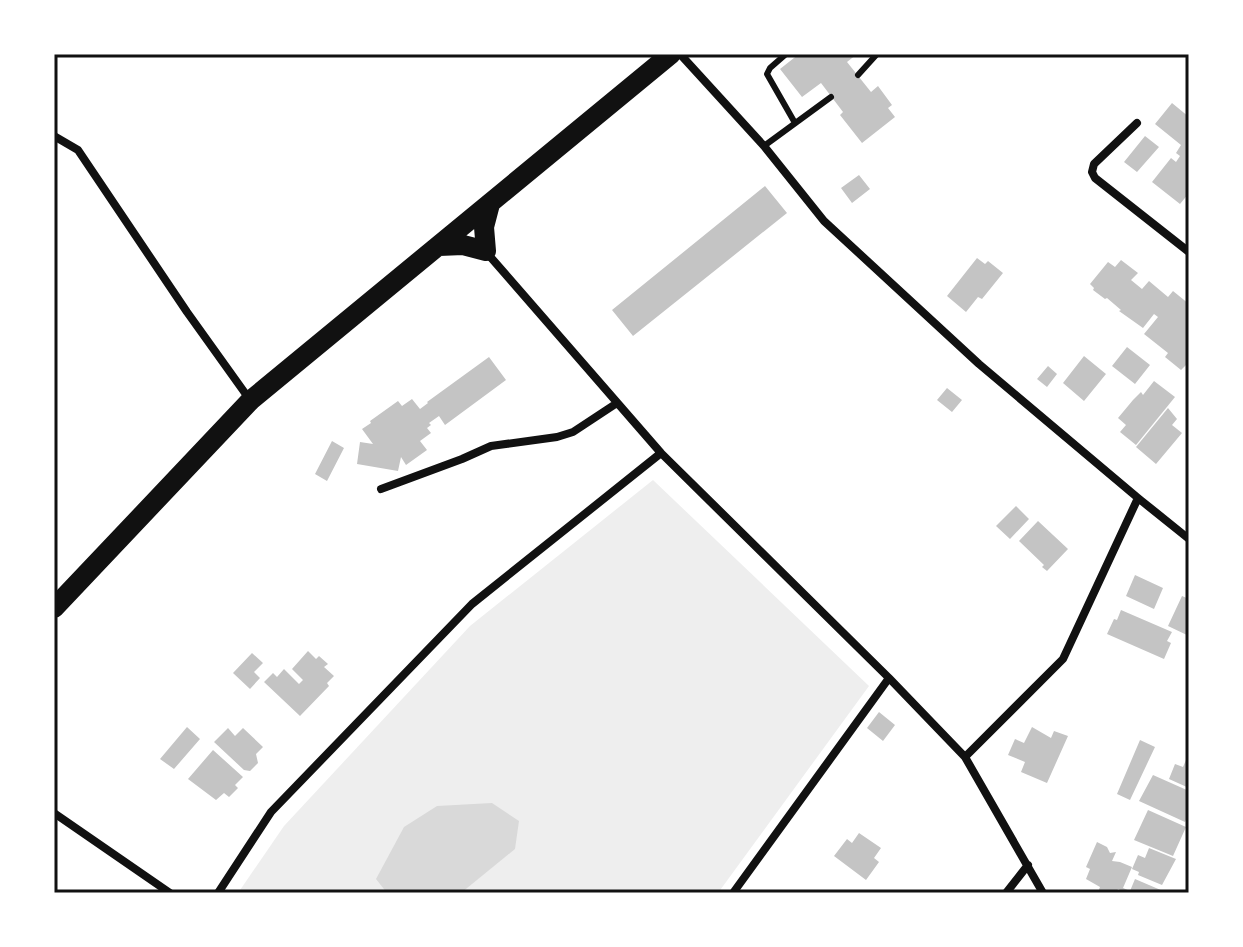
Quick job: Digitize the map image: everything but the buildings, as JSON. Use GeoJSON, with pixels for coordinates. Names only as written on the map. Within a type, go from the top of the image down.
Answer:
{"type":"FeatureCollection","features":[{"type":"Feature","properties":{"kind":"main road"},"geometry":{"type":"LineString","coordinates":[[54,608],[251,400],[671,54]]}},
{"type":"Feature","properties":{"kind":"main road"},"geometry":{"type":"LineString","coordinates":[[439,246],[463,245],[486,251],[484,227],[490,204]]}},
{"type":"Feature","properties":{"kind":"street"},"geometry":{"type":"LineString","coordinates":[[680,54],[764,146],[824,221],[979,364],[1189,539]]}},
{"type":"Feature","properties":{"kind":"street"},"geometry":{"type":"LineString","coordinates":[[1137,123],[1094,164],[1092,172],[1095,178],[1189,252]]}},
{"type":"Feature","properties":{"kind":"street"},"geometry":{"type":"LineString","coordinates":[[54,136],[78,150],[187,312],[251,400]]}},
{"type":"Feature","properties":{"kind":"street"},"geometry":{"type":"LineString","coordinates":[[463,226],[661,453],[965,757],[1043,893]]}},
{"type":"Feature","properties":{"kind":"street"},"geometry":{"type":"LineString","coordinates":[[381,489],[491,446],[573,432],[617,403]]}},
{"type":"Feature","properties":{"kind":"street"},"geometry":{"type":"LineString","coordinates":[[218,893],[271,812],[472,604],[661,453]]}},
{"type":"Feature","properties":{"kind":"street"},"geometry":{"type":"LineString","coordinates":[[965,757],[1063,659],[1138,498]]}},
{"type":"Feature","properties":{"kind":"street"},"geometry":{"type":"LineString","coordinates":[[733,893],[889,678]]}},
{"type":"Feature","properties":{"kind":"street"},"geometry":{"type":"LineString","coordinates":[[54,813],[170,893]]}},
{"type":"Feature","properties":{"kind":"street"},"geometry":{"type":"LineString","coordinates":[[1006,893],[1028,865]]}},
{"type":"Feature","properties":{"kind":"lane"},"geometry":{"type":"LineString","coordinates":[[786,54],[767,74],[795,123]]}},
{"type":"Feature","properties":{"kind":"lane"},"geometry":{"type":"LineString","coordinates":[[858,75],[877,54]]}},
{"type":"Feature","properties":{"kind":"lane"},"geometry":{"type":"LineString","coordinates":[[764,146],[831,97]]}},
{"type":"Feature","properties":{"kind":"shaded area"},"geometry":{"type":"Polygon","coordinates":[[[653,480],[869,686],[718,893],[238,893],[284,826],[470,626],[653,480]]]}},
{"type":"Feature","properties":{"kind":"shaded area"},"geometry":{"type":"Polygon","coordinates":[[[492,803],[519,821],[515,849],[461,893],[387,893],[376,879],[404,827],[437,806],[492,803]]]}}]}
